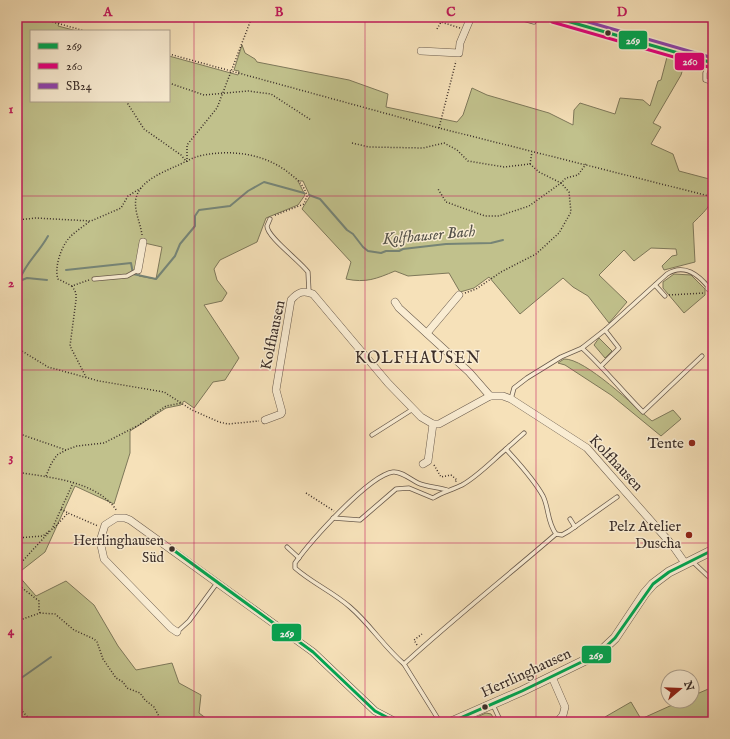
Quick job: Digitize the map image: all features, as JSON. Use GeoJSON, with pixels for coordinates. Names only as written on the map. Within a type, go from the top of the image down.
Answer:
{"type":"FeatureCollection","features":[{"type":"Feature","properties":{"kind":"main road"},"geometry":{"type":"LineString","coordinates":[[553,17],[711,62]]}},
{"type":"Feature","properties":{"kind":"street"},"geometry":{"type":"LineString","coordinates":[[421,51],[459,53],[460,43],[471,17]]}},
{"type":"Feature","properties":{"kind":"street"},"geometry":{"type":"LineString","coordinates":[[138,270],[143,240]]}},
{"type":"Feature","properties":{"kind":"street","name":"Kolfhausen"},"geometry":{"type":"LineString","coordinates":[[265,420],[281,414],[282,412],[276,390],[291,300],[296,294],[301,292],[309,292],[313,294],[388,383],[421,417],[432,424]]}},
{"type":"Feature","properties":{"kind":"street"},"geometry":{"type":"LineString","coordinates":[[427,333],[459,295]]}},
{"type":"Feature","properties":{"kind":"street"},"geometry":{"type":"LineString","coordinates":[[395,302],[399,308],[469,372],[490,396],[439,424],[432,424],[426,462]]}},
{"type":"Feature","properties":{"kind":"street","name":"Kolfhausen"},"geometry":{"type":"LineString","coordinates":[[490,396],[503,396],[511,399],[587,448],[688,562]]}},
{"type":"Feature","properties":{"kind":"street"},"geometry":{"type":"LineString","coordinates":[[177,632],[171,628],[106,563],[100,544],[104,527],[113,519],[121,517],[130,520],[172,549],[313,652],[375,711],[396,722]]}},
{"type":"Feature","properties":{"kind":"street","name":"Herrlinghausen"},"geometry":{"type":"LineString","coordinates":[[451,722],[587,660],[606,647],[615,638],[648,590],[669,572],[713,550]]}},
{"type":"Feature","properties":{"kind":"street"},"geometry":{"type":"LineString","coordinates":[[552,677],[565,707],[563,715],[557,722]]}},
{"type":"Feature","properties":{"kind":"lane"},"geometry":{"type":"LineString","coordinates":[[516,17],[534,22],[535,17]]}},
{"type":"Feature","properties":{"kind":"lane"},"geometry":{"type":"LineString","coordinates":[[711,62],[705,73],[705,80],[713,83]]}},
{"type":"Feature","properties":{"kind":"lane"},"geometry":{"type":"LineString","coordinates":[[270,219],[267,226],[270,235],[287,249],[308,272],[309,292]]}},
{"type":"Feature","properties":{"kind":"lane"},"geometry":{"type":"LineString","coordinates":[[94,279],[127,276],[138,270]]}},
{"type":"Feature","properties":{"kind":"lane"},"geometry":{"type":"LineString","coordinates":[[511,399],[514,388],[556,360],[582,348],[606,330],[670,272],[687,270],[696,273],[712,290]]}},
{"type":"Feature","properties":{"kind":"lane"},"geometry":{"type":"LineString","coordinates":[[655,285],[664,296]]}},
{"type":"Feature","properties":{"kind":"lane"},"geometry":{"type":"LineString","coordinates":[[602,366],[619,350],[617,344],[606,330]]}},
{"type":"Feature","properties":{"kind":"lane"},"geometry":{"type":"LineString","coordinates":[[582,348],[602,366],[608,376],[643,412],[702,356]]}},
{"type":"Feature","properties":{"kind":"lane"},"geometry":{"type":"LineString","coordinates":[[372,435],[413,408]]}},
{"type":"Feature","properties":{"kind":"lane"},"geometry":{"type":"LineString","coordinates":[[333,518],[360,520],[396,489],[402,487],[433,498],[473,477],[524,433]]}},
{"type":"Feature","properties":{"kind":"lane"},"geometry":{"type":"LineString","coordinates":[[506,449],[532,478],[544,497],[550,526],[556,534],[562,535],[617,498]]}},
{"type":"Feature","properties":{"kind":"lane"},"geometry":{"type":"LineString","coordinates":[[440,722],[404,664],[351,608],[328,590],[310,581],[295,568],[295,563],[337,513],[373,483],[393,472],[398,472],[420,484],[447,490]]}},
{"type":"Feature","properties":{"kind":"lane"},"geometry":{"type":"LineString","coordinates":[[570,519],[575,527]]}},
{"type":"Feature","properties":{"kind":"lane"},"geometry":{"type":"LineString","coordinates":[[404,664],[556,534]]}},
{"type":"Feature","properties":{"kind":"lane"},"geometry":{"type":"LineString","coordinates":[[287,547],[299,558]]}},
{"type":"Feature","properties":{"kind":"lane"},"geometry":{"type":"LineString","coordinates":[[688,562],[713,581]]}},
{"type":"Feature","properties":{"kind":"lane"},"geometry":{"type":"LineString","coordinates":[[177,632],[189,621],[217,583]]}},
{"type":"Feature","properties":{"kind":"lane"},"geometry":{"type":"LineString","coordinates":[[493,704],[501,722]]}},
{"type":"Feature","properties":{"kind":"path"},"geometry":{"type":"LineString","coordinates":[[35,17],[81,30]]}},
{"type":"Feature","properties":{"kind":"path"},"geometry":{"type":"LineString","coordinates":[[187,162],[187,145],[217,108],[252,17]]}},
{"type":"Feature","properties":{"kind":"path"},"geometry":{"type":"LineString","coordinates":[[437,29],[439,24],[442,22],[465,29]]}},
{"type":"Feature","properties":{"kind":"path"},"geometry":{"type":"LineString","coordinates":[[439,128],[459,53]]}},
{"type":"Feature","properties":{"kind":"path"},"geometry":{"type":"LineString","coordinates":[[170,54],[439,128],[713,197]]}},
{"type":"Feature","properties":{"kind":"path"},"geometry":{"type":"LineString","coordinates":[[170,83],[204,95],[248,91],[271,94],[311,120]]}},
{"type":"Feature","properties":{"kind":"path"},"geometry":{"type":"LineString","coordinates":[[127,102],[144,129],[181,154],[187,162]]}},
{"type":"Feature","properties":{"kind":"path"},"geometry":{"type":"LineString","coordinates":[[352,143],[369,147],[423,148],[444,143],[457,150],[468,161],[504,167],[530,164],[539,172],[561,183],[569,192],[571,212],[559,233],[536,254],[501,272],[476,289],[459,295]]}},
{"type":"Feature","properties":{"kind":"path"},"geometry":{"type":"LineString","coordinates":[[530,164],[532,151]]}},
{"type":"Feature","properties":{"kind":"path"},"geometry":{"type":"LineString","coordinates":[[86,378],[70,346],[76,293],[72,286],[58,279],[56,273],[66,242],[70,237],[92,221],[121,208],[128,196],[159,174],[198,156],[236,153],[265,158],[283,168],[302,183],[307,196],[304,204],[270,219]]}},
{"type":"Feature","properties":{"kind":"path"},"geometry":{"type":"LineString","coordinates":[[438,189],[446,202],[485,216],[499,216],[529,206],[566,178],[578,174],[586,164]]}},
{"type":"Feature","properties":{"kind":"path"},"geometry":{"type":"LineString","coordinates":[[141,188],[136,201],[135,215],[141,228],[143,240]]}},
{"type":"Feature","properties":{"kind":"path"},"geometry":{"type":"LineString","coordinates":[[17,220],[36,218],[92,221]]}},
{"type":"Feature","properties":{"kind":"path"},"geometry":{"type":"LineString","coordinates":[[72,286],[94,279]]}},
{"type":"Feature","properties":{"kind":"path"},"geometry":{"type":"LineString","coordinates":[[664,296],[704,294],[712,290]]}},
{"type":"Feature","properties":{"kind":"path"},"geometry":{"type":"LineString","coordinates":[[17,348],[48,367],[86,378],[164,392],[203,416],[228,424],[265,420]]}},
{"type":"Feature","properties":{"kind":"path"},"geometry":{"type":"LineString","coordinates":[[46,476],[50,464],[57,454],[77,446],[104,443],[139,425],[166,406],[182,403]]}},
{"type":"Feature","properties":{"kind":"path"},"geometry":{"type":"LineString","coordinates":[[17,433],[66,450]]}},
{"type":"Feature","properties":{"kind":"path"},"geometry":{"type":"LineString","coordinates":[[426,462],[433,463],[441,477],[451,475],[456,480]]}},
{"type":"Feature","properties":{"kind":"path"},"geometry":{"type":"LineString","coordinates":[[17,472],[46,476],[92,490],[103,496],[114,506],[121,517]]}},
{"type":"Feature","properties":{"kind":"path"},"geometry":{"type":"LineString","coordinates":[[17,538],[43,536],[52,529],[72,483]]}},
{"type":"Feature","properties":{"kind":"path"},"geometry":{"type":"LineString","coordinates":[[306,493],[337,513]]}},
{"type":"Feature","properties":{"kind":"path"},"geometry":{"type":"LineString","coordinates":[[61,509],[68,514],[94,525],[104,527]]}},
{"type":"Feature","properties":{"kind":"path"},"geometry":{"type":"LineString","coordinates":[[17,567],[68,514]]}},
{"type":"Feature","properties":{"kind":"path"},"geometry":{"type":"LineString","coordinates":[[17,584],[39,600],[38,610],[40,614]]}},
{"type":"Feature","properties":{"kind":"path"},"geometry":{"type":"LineString","coordinates":[[17,621],[40,614],[55,614],[74,630],[94,639],[116,678],[123,682],[127,688],[140,693],[154,707],[162,722]]}},
{"type":"Feature","properties":{"kind":"path"},"geometry":{"type":"LineString","coordinates":[[419,650],[414,640],[422,634]]}},
{"type":"Feature","properties":{"kind":"path"},"geometry":{"type":"LineString","coordinates":[[17,701],[23,712],[32,722]]}},
{"type":"Feature","properties":{"kind":"green space"},"geometry":{"type":"Polygon","coordinates":[[[17,17],[61,17],[58,26],[73,30],[30,30],[30,102],[170,102],[170,56],[238,75],[239,71],[234,70],[242,45],[245,53],[257,62],[349,80],[388,94],[386,107],[457,122],[463,115],[472,88],[487,95],[549,113],[573,125],[574,110],[580,103],[615,114],[620,98],[643,100],[650,106],[658,81],[661,80],[667,57],[685,62],[681,75],[653,123],[661,127],[651,144],[673,154],[679,171],[713,180],[711,200],[707,209],[693,223],[695,262],[664,270],[662,266],[672,256],[677,255],[676,249],[651,248],[634,261],[624,250],[599,275],[627,302],[609,323],[588,296],[573,287],[563,278],[520,314],[489,277],[474,288],[460,292],[449,273],[408,276],[395,271],[371,280],[359,281],[346,279],[351,262],[302,209],[310,196],[303,181],[298,181],[305,195],[298,205],[266,218],[257,242],[220,260],[214,269],[217,280],[227,293],[222,301],[204,305],[239,358],[225,380],[213,382],[194,408],[184,401],[181,405],[166,408],[130,431],[130,453],[114,504],[75,486],[45,552],[17,574],[17,17]],[[140,242],[139,276],[156,279],[162,247],[140,242]]]}},
{"type":"Feature","properties":{"kind":"green space"},"geometry":{"type":"Polygon","coordinates":[[[674,274],[691,275],[705,289],[705,295],[684,313],[663,288],[663,282],[674,274]]]}},
{"type":"Feature","properties":{"kind":"green space"},"geometry":{"type":"Polygon","coordinates":[[[599,338],[612,351],[605,358],[594,345],[599,338]]]}},
{"type":"Feature","properties":{"kind":"green space"},"geometry":{"type":"Polygon","coordinates":[[[564,359],[584,366],[597,374],[652,421],[673,410],[681,419],[661,436],[611,395],[565,365],[558,363],[564,359]]]}},
{"type":"Feature","properties":{"kind":"green space"},"geometry":{"type":"Polygon","coordinates":[[[17,574],[36,596],[66,581],[94,605],[118,646],[136,670],[172,663],[179,683],[201,695],[199,713],[211,722],[17,722],[17,574]]]}},
{"type":"Feature","properties":{"kind":"green space"},"geometry":{"type":"Polygon","coordinates":[[[713,687],[713,722],[604,722],[605,717],[631,702],[641,719],[663,709],[700,709],[700,693],[713,687]]]}},
{"type":"Feature","properties":{"kind":"green space"},"geometry":{"type":"Polygon","coordinates":[[[486,713],[491,714],[496,722],[465,722],[486,713]]]}},
{"type":"Feature","properties":{"kind":"waterway","name":"Kolfhauser Bach"},"geometry":{"type":"LineString","coordinates":[[66,270],[131,263],[133,274],[156,279],[175,256],[180,244],[195,226],[195,216],[199,210],[230,206],[248,191],[264,182],[304,193]]}},
{"type":"Feature","properties":{"kind":"waterway","name":"Kolfhauser Bach"},"geometry":{"type":"LineString","coordinates":[[309,195],[320,199],[368,251],[381,253],[386,251],[399,251],[403,249],[446,244],[491,243],[503,240]]}},
{"type":"Feature","properties":{"kind":"waterway"},"geometry":{"type":"LineString","coordinates":[[19,281],[25,268],[48,236]]}},
{"type":"Feature","properties":{"kind":"waterway","name":"Kolfhauser Bach"},"geometry":{"type":"LineString","coordinates":[[17,282],[27,278],[47,280]]}},
{"type":"Feature","properties":{"kind":"waterway"},"geometry":{"type":"LineString","coordinates":[[17,681],[51,657]]}},
{"type":"Feature","properties":{"kind":"transit line","name":"269"},"geometry":{"type":"LineString","coordinates":[[553,17],[713,63]]}},
{"type":"Feature","properties":{"kind":"transit line","name":"SB24"},"geometry":{"type":"LineString","coordinates":[[571,17],[713,58]]}},
{"type":"Feature","properties":{"kind":"transit line","name":"260"},"geometry":{"type":"LineString","coordinates":[[552,22],[712,68]]}},
{"type":"Feature","properties":{"kind":"transit line","name":"269"},"geometry":{"type":"LineString","coordinates":[[172,549],[313,652],[375,711],[396,722]]}},
{"type":"Feature","properties":{"kind":"transit line","name":"269"},"geometry":{"type":"LineString","coordinates":[[451,722],[522,691],[598,654],[615,638],[653,584],[669,572],[713,550]]}},
{"type":"Feature","properties":{"kind":"place","name":"Tente"},"geometry":{"type":"Point","coordinates":[692,443]}},
{"type":"Feature","properties":{"kind":"place","name":"Pelz Atelier Duscha"},"geometry":{"type":"Point","coordinates":[689,535]}},
{"type":"Feature","properties":{"kind":"place","name":"Herrlinghausen Süd"},"geometry":{"type":"Point","coordinates":[172,549]}},
{"type":"Feature","properties":{"kind":"district","name":"KOLFHAUSEN"},"geometry":{"type":"Point","coordinates":[418,359]}}]}
